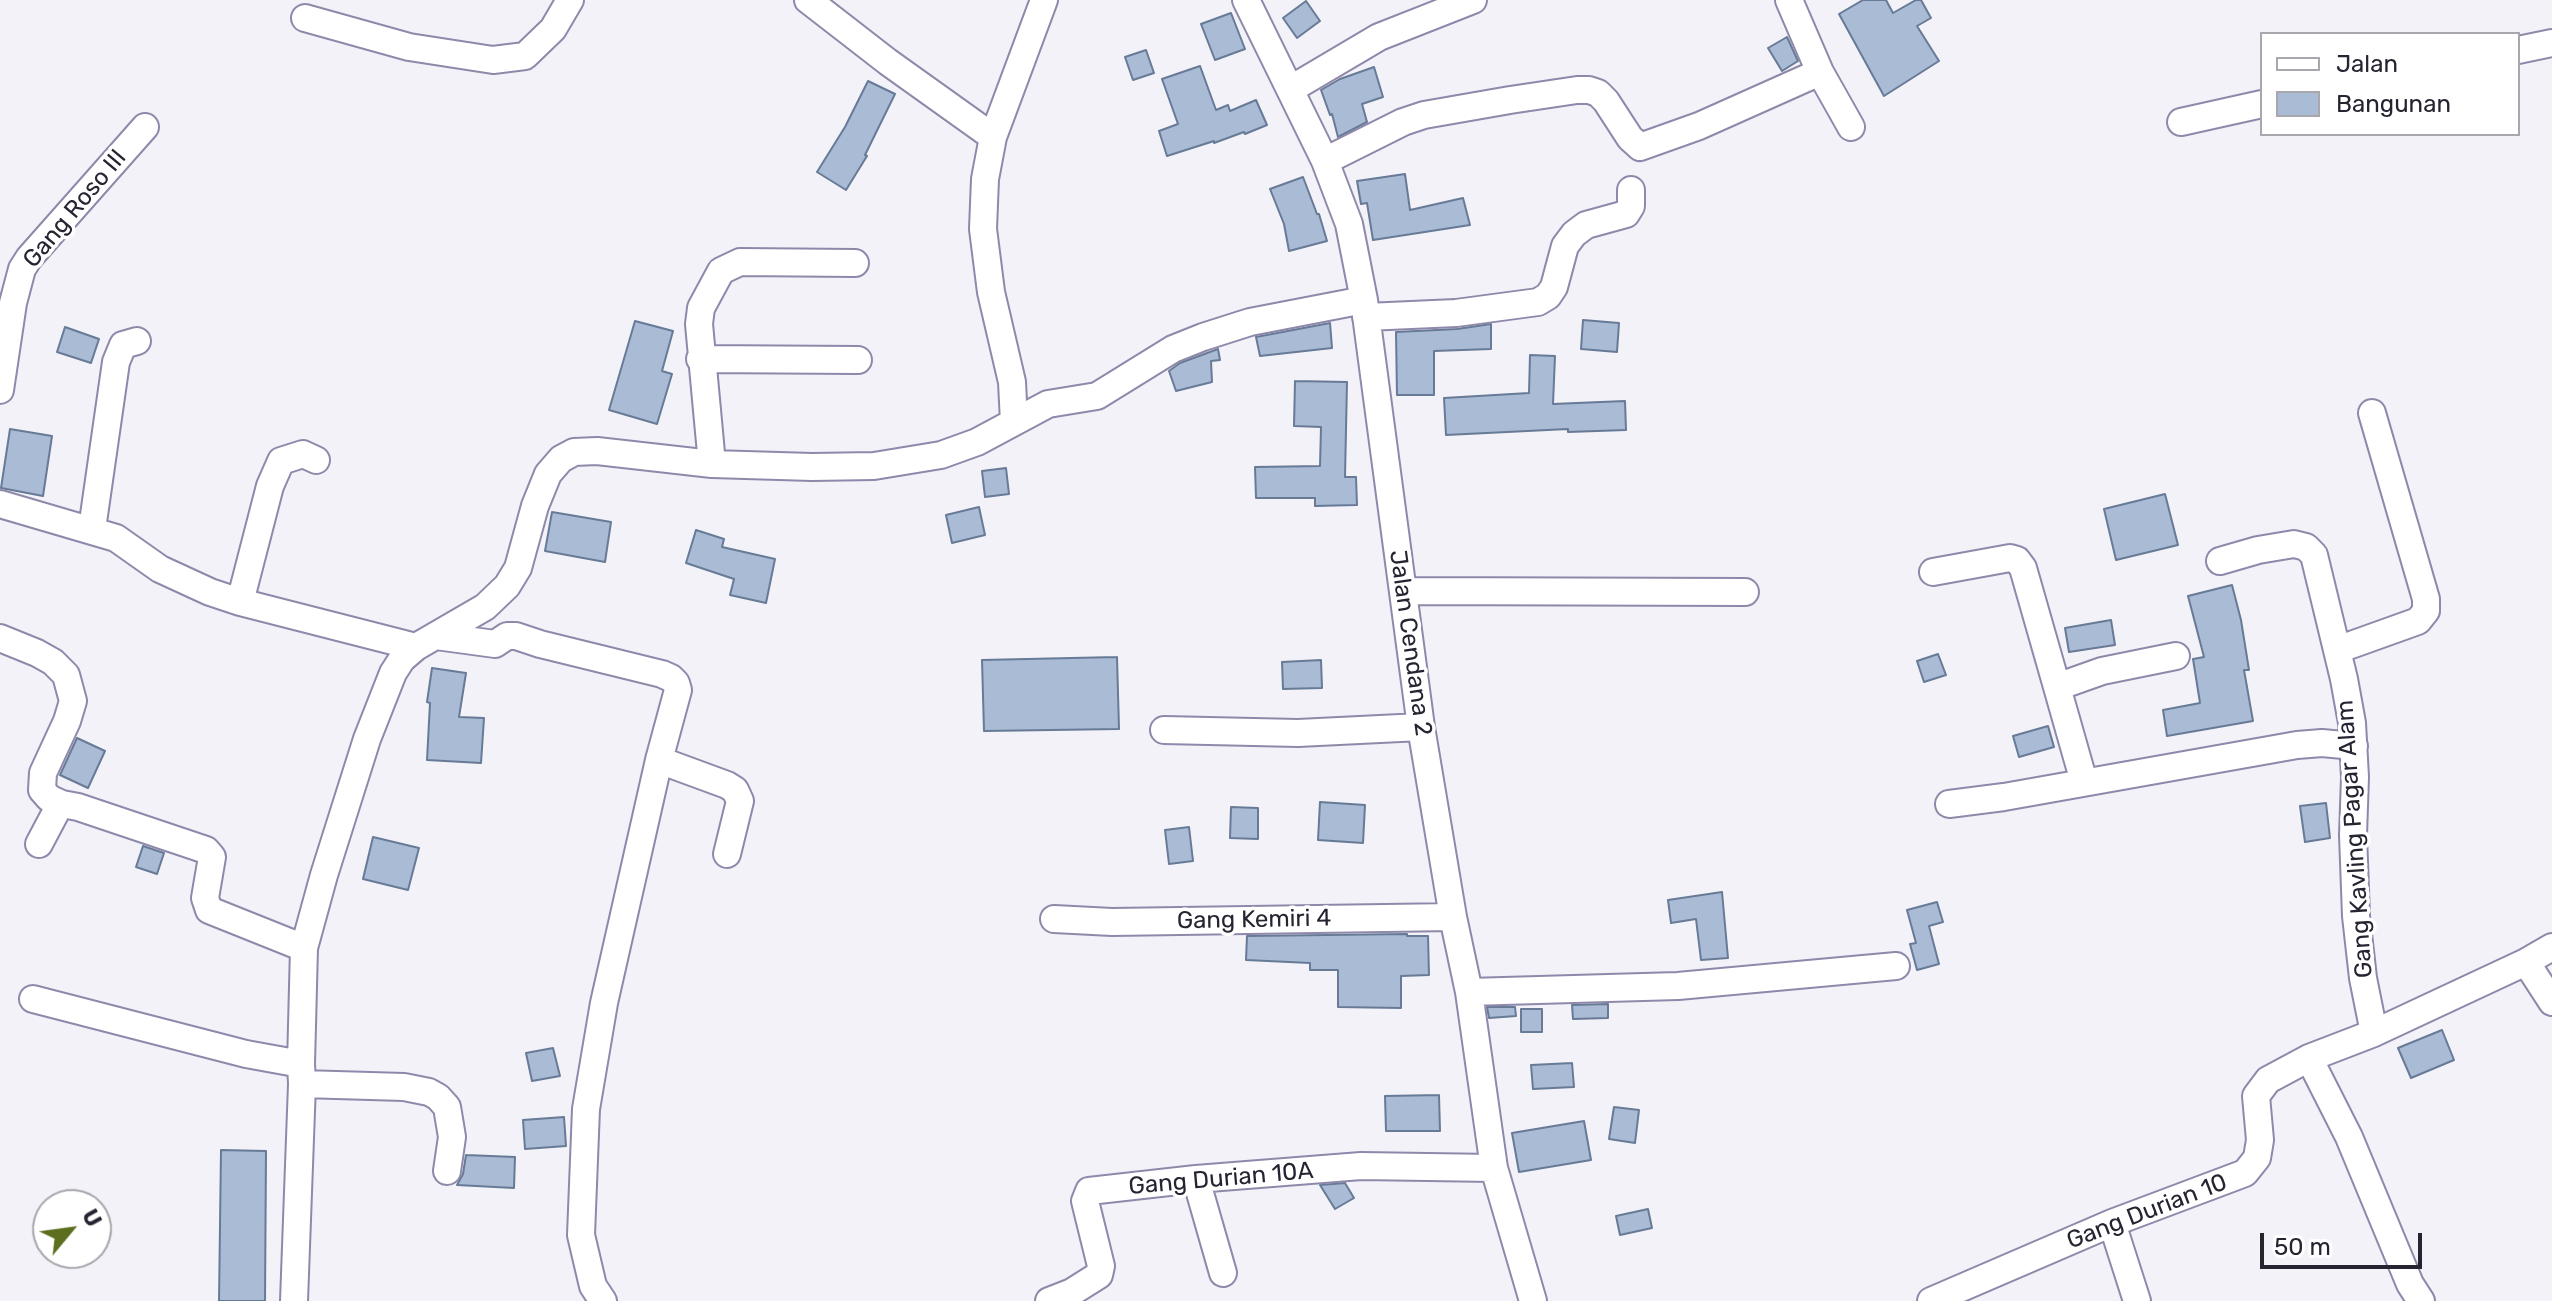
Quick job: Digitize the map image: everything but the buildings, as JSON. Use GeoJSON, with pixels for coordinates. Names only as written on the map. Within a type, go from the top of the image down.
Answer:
{"type":"FeatureCollection","features":[{"type":"Feature","properties":{"kind":"street"},"geometry":{"type":"LineString","coordinates":[[305,18],[409,47],[493,60],[525,56],[553,29],[570,0]]}},
{"type":"Feature","properties":{"kind":"street"},"geometry":{"type":"LineString","coordinates":[[808,0],[993,137]]}},
{"type":"Feature","properties":{"kind":"street"},"geometry":{"type":"LineString","coordinates":[[1014,422],[1012,382],[991,292],[983,229],[985,179],[993,137],[1044,0]]}},
{"type":"Feature","properties":{"kind":"street","name":"Jalan Cendana 2"},"geometry":{"type":"LineString","coordinates":[[1246,0],[1325,161],[1349,224],[1365,309],[1421,727],[1469,992],[1494,1168],[1533,1301]]}},
{"type":"Feature","properties":{"kind":"street"},"geometry":{"type":"LineString","coordinates":[[1291,89],[1379,37],[1473,0]]}},
{"type":"Feature","properties":{"kind":"street"},"geometry":{"type":"LineString","coordinates":[[1789,0],[1820,72],[1851,127]]}},
{"type":"Feature","properties":{"kind":"street"},"geometry":{"type":"LineString","coordinates":[[2520,50],[2552,43]]}},
{"type":"Feature","properties":{"kind":"street"},"geometry":{"type":"LineString","coordinates":[[1325,161],[1403,122],[1424,115],[1577,90],[1598,93],[1640,147],[1699,126],[1820,72]]}},
{"type":"Feature","properties":{"kind":"street"},"geometry":{"type":"LineString","coordinates":[[2181,122],[2260,104]]}},
{"type":"Feature","properties":{"kind":"street","name":"Gang Roso III"},"geometry":{"type":"LineString","coordinates":[[0,390],[13,303],[22,269],[145,127]]}},
{"type":"Feature","properties":{"kind":"street"},"geometry":{"type":"LineString","coordinates":[[294,1301],[304,948],[367,739],[393,673],[402,659],[426,641],[485,607],[507,586],[518,568],[535,506],[548,474],[561,459],[574,452],[597,451],[712,464],[874,466],[941,455],[977,442],[1048,404],[1097,396],[1173,349],[1250,322],[1365,309],[1456,313],[1538,302],[1548,296],[1554,287],[1565,246],[1574,234],[1586,225],[1626,214],[1631,206],[1631,190]]}},
{"type":"Feature","properties":{"kind":"street"},"geometry":{"type":"LineString","coordinates":[[712,464],[699,324],[701,308],[721,271],[740,262],[855,263]]}},
{"type":"Feature","properties":{"kind":"street"},"geometry":{"type":"LineString","coordinates":[[92,529],[116,362],[123,345],[137,341]]}},
{"type":"Feature","properties":{"kind":"street"},"geometry":{"type":"LineString","coordinates":[[700,359],[858,360]]}},
{"type":"Feature","properties":{"kind":"street"},"geometry":{"type":"LineString","coordinates":[[2337,650],[2418,621],[2426,611],[2426,599],[2372,413]]}},
{"type":"Feature","properties":{"kind":"street"},"geometry":{"type":"LineString","coordinates":[[240,602],[270,486],[281,461],[303,454],[316,460]]}},
{"type":"Feature","properties":{"kind":"street"},"geometry":{"type":"LineString","coordinates":[[0,504],[116,538],[160,569],[240,602],[426,641],[495,644],[507,636],[516,636],[662,674],[676,683],[678,690],[604,1003],[586,1109],[581,1235],[593,1286],[603,1301]]}},
{"type":"Feature","properties":{"kind":"street","name":"Gang Kavling Pagar Alam"},"geometry":{"type":"LineString","coordinates":[[2220,561],[2294,544],[2306,547],[2314,555],[2352,723],[2356,916],[2363,978],[2374,1033]]}},
{"type":"Feature","properties":{"kind":"street"},"geometry":{"type":"LineString","coordinates":[[1933,572],[2010,558],[2017,560],[2023,568],[2084,782]]}},
{"type":"Feature","properties":{"kind":"street"},"geometry":{"type":"LineString","coordinates":[[1403,591],[1745,592]]}},
{"type":"Feature","properties":{"kind":"street"},"geometry":{"type":"LineString","coordinates":[[0,638],[37,653],[53,662],[66,675],[73,701],[43,773],[42,790],[49,798],[206,850],[212,857],[205,898],[209,910],[304,948]]}},
{"type":"Feature","properties":{"kind":"street"},"geometry":{"type":"LineString","coordinates":[[2057,687],[2102,671],[2176,656]]}},
{"type":"Feature","properties":{"kind":"street"},"geometry":{"type":"LineString","coordinates":[[1164,730],[1298,733],[1421,727]]}},
{"type":"Feature","properties":{"kind":"street"},"geometry":{"type":"LineString","coordinates":[[1949,804],[2236,758],[2297,745],[2322,743],[2354,746]]}},
{"type":"Feature","properties":{"kind":"street"},"geometry":{"type":"LineString","coordinates":[[659,760],[735,790],[740,801],[727,854]]}},
{"type":"Feature","properties":{"kind":"street"},"geometry":{"type":"LineString","coordinates":[[39,844],[62,804]]}},
{"type":"Feature","properties":{"kind":"street","name":"Gang Kemiri 4"},"geometry":{"type":"LineString","coordinates":[[1054,919],[1112,922],[1453,917]]}},
{"type":"Feature","properties":{"kind":"street","name":"Gang Durian 10"},"geometry":{"type":"LineString","coordinates":[[1931,1301],[1979,1292],[2112,1223],[2245,1173],[2257,1158],[2260,1140],[2256,1096],[2268,1080],[2309,1058],[2374,1033],[2526,962],[2552,947]]}},
{"type":"Feature","properties":{"kind":"street"},"geometry":{"type":"LineString","coordinates":[[2526,962],[2552,1002]]}},
{"type":"Feature","properties":{"kind":"street"},"geometry":{"type":"LineString","coordinates":[[1469,992],[1678,986],[1896,966]]}},
{"type":"Feature","properties":{"kind":"street"},"geometry":{"type":"LineString","coordinates":[[33,999],[246,1054],[302,1074],[429,1092],[447,1107],[452,1137],[447,1171]]}},
{"type":"Feature","properties":{"kind":"street"},"geometry":{"type":"LineString","coordinates":[[2309,1058],[2349,1137],[2410,1284],[2421,1301]]}},
{"type":"Feature","properties":{"kind":"street","name":"Gang Durian 10A"},"geometry":{"type":"LineString","coordinates":[[1049,1301],[1072,1292],[1099,1275],[1101,1266],[1085,1201],[1089,1191],[1361,1166],[1494,1168]]}},
{"type":"Feature","properties":{"kind":"street"},"geometry":{"type":"LineString","coordinates":[[1196,1179],[1223,1273]]}},
{"type":"Feature","properties":{"kind":"street"},"geometry":{"type":"LineString","coordinates":[[2112,1223],[2137,1301]]}}]}
